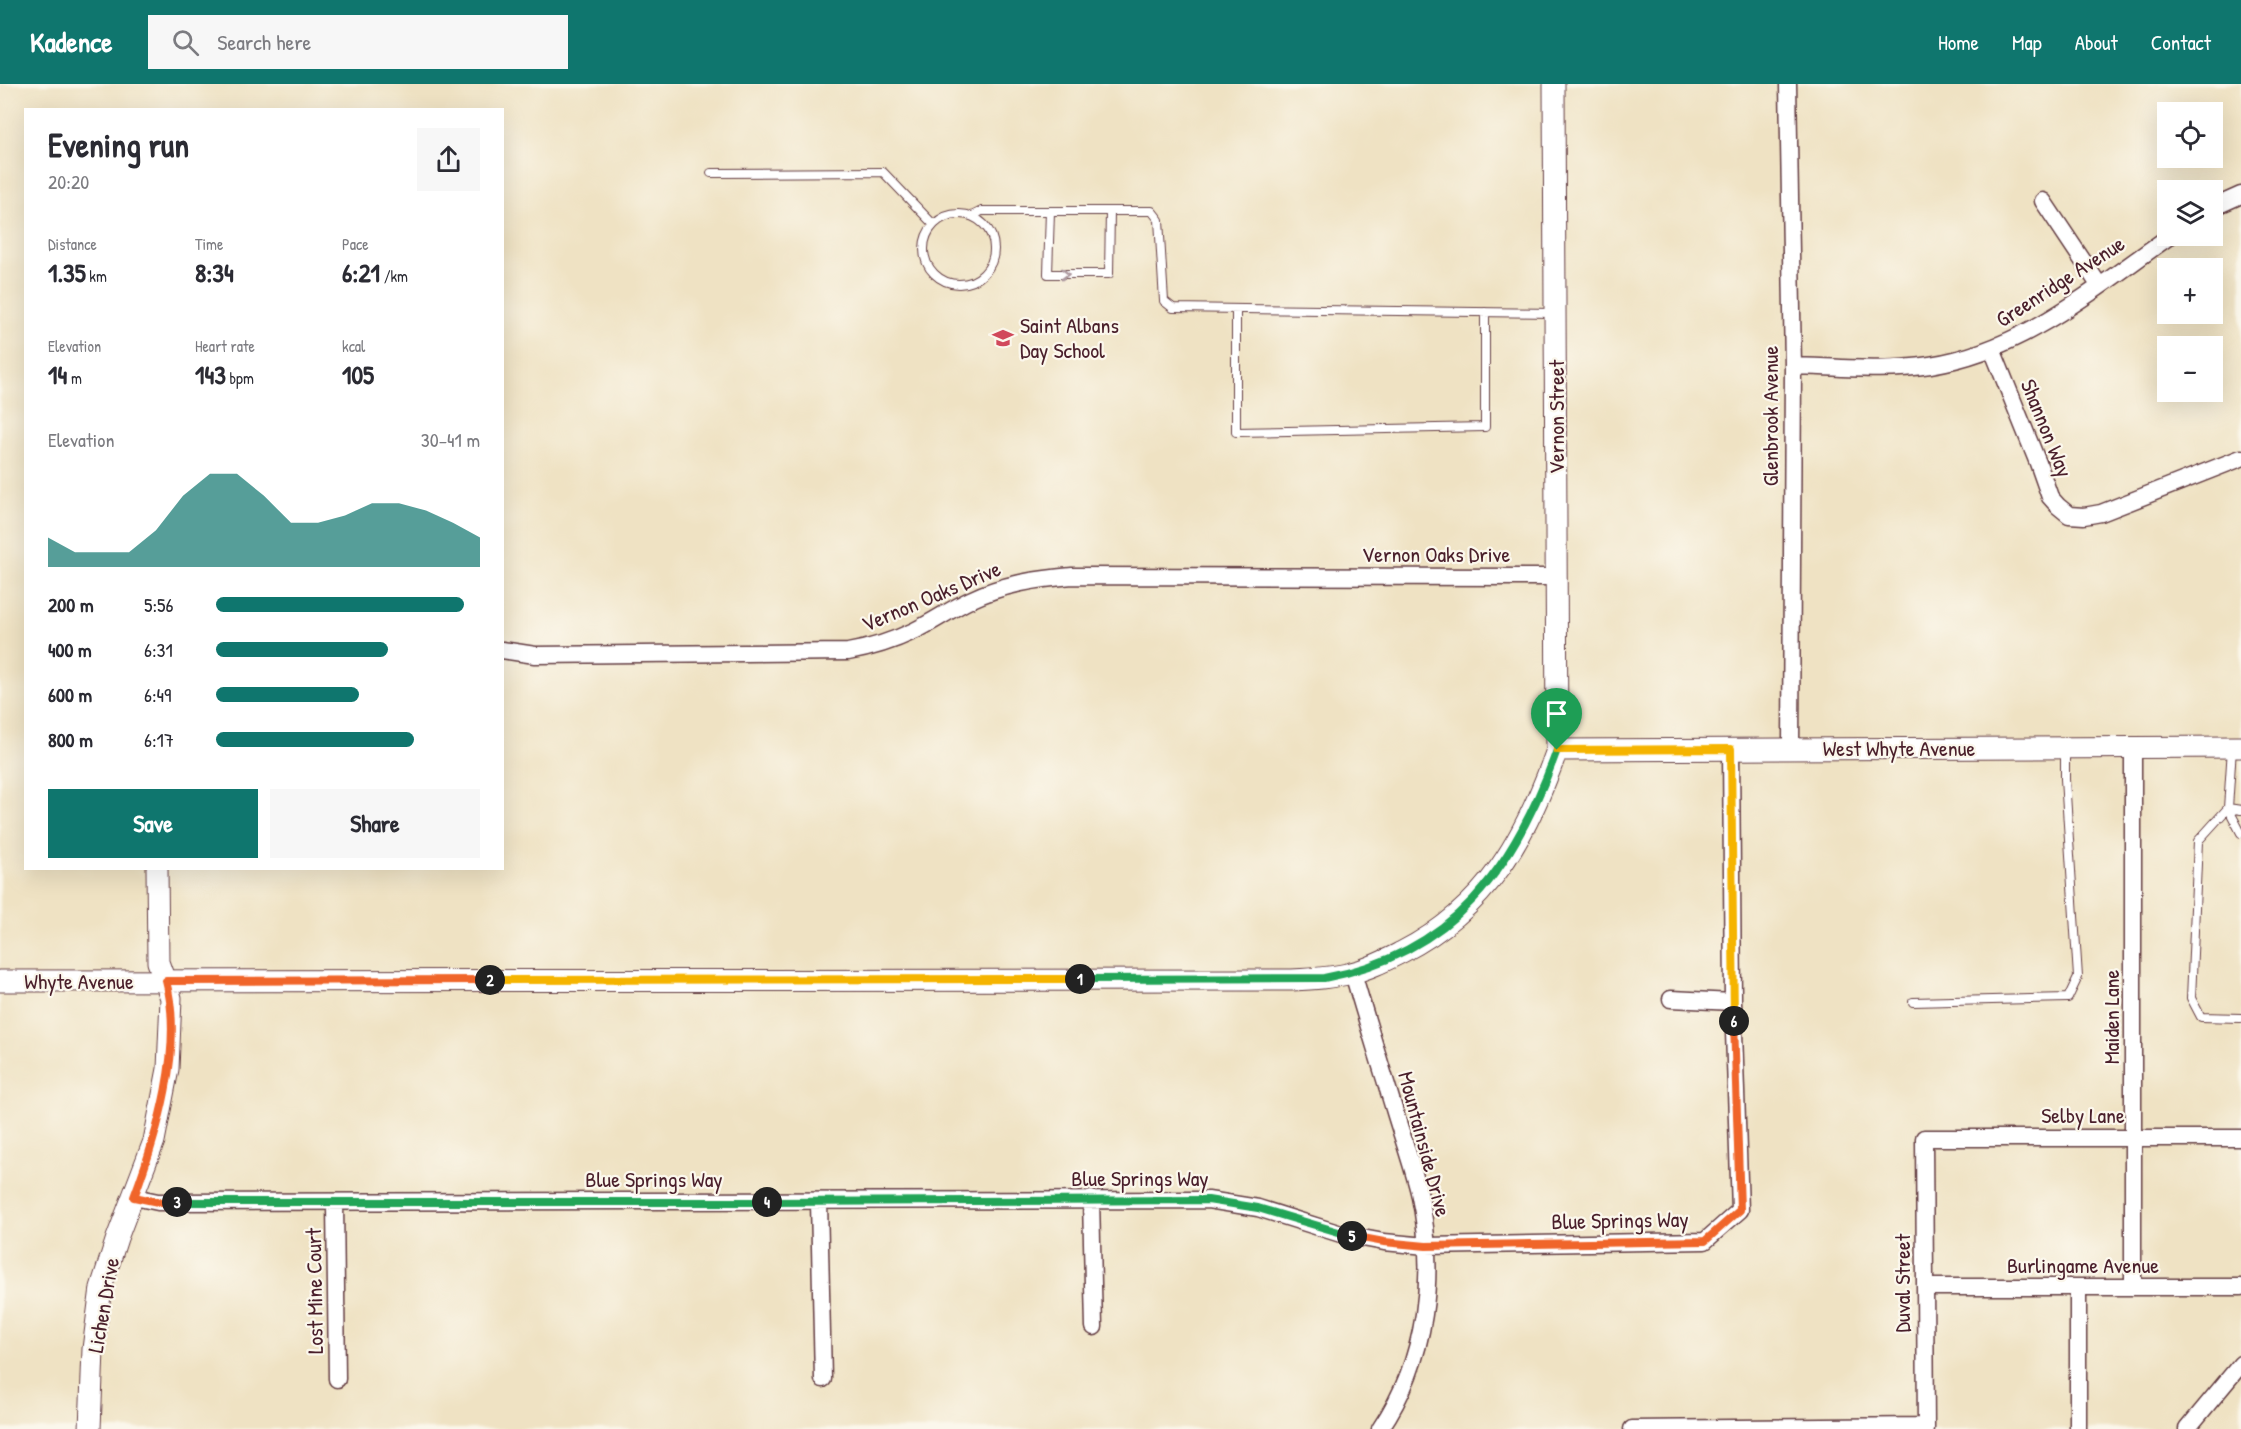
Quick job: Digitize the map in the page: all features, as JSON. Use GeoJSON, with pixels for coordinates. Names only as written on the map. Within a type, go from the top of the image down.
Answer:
{"type":"FeatureCollection","features":[{"type":"Feature","properties":{"kind":"street","name":"Vernon Street"},"geometry":{"type":"LineString","coordinates":[[1554,84],[1557,750]]}},
{"type":"Feature","properties":{"kind":"street","name":"Glenbrook Avenue"},"geometry":{"type":"LineString","coordinates":[[1788,84],[1793,366],[1791,749]]}},
{"type":"Feature","properties":{"kind":"street"},"geometry":{"type":"LineString","coordinates":[[2223,203],[2241,195]]}},
{"type":"Feature","properties":{"kind":"street"},"geometry":{"type":"LineString","coordinates":[[2043,201],[2099,285]]}},
{"type":"Feature","properties":{"kind":"street","name":"Greenridge Avenue"},"geometry":{"type":"LineString","coordinates":[[1793,366],[1900,368],[1929,366],[1992,350],[2037,327],[2157,245]]}},
{"type":"Feature","properties":{"kind":"street","name":"Shannon Way"},"geometry":{"type":"LineString","coordinates":[[1992,350],[2050,497],[2069,515],[2084,516],[2101,513],[2241,458]]}},
{"type":"Feature","properties":{"kind":"street","name":"Vernon Oaks Drive"},"geometry":{"type":"LineString","coordinates":[[504,650],[535,655],[848,652],[868,649],[913,632],[970,600],[1003,587],[1032,580],[1072,576],[1556,577]]}},
{"type":"Feature","properties":{"kind":"street","name":"Maiden Lane"},"geometry":{"type":"LineString","coordinates":[[2133,747],[2133,1287]]}},
{"type":"Feature","properties":{"kind":"street","name":"West Whyte Avenue"},"geometry":{"type":"LineString","coordinates":[[1557,750],[2236,747]]}},
{"type":"Feature","properties":{"kind":"street","name":"Blue Springs Way"},"geometry":{"type":"LineString","coordinates":[[134,1197],[158,1202],[1208,1200],[1231,1202],[1268,1210],[1341,1234],[1384,1242],[1426,1246],[1705,1241],[1740,1210],[1733,1002],[1731,749]]}},
{"type":"Feature","properties":{"kind":"street","name":"Whyte Avenue"},"geometry":{"type":"LineString","coordinates":[[0,981],[1292,980],[1324,978],[1353,973],[1390,958],[1438,932],[1474,900],[1500,869],[1522,833],[1544,787],[1557,750]]}},
{"type":"Feature","properties":{"kind":"street","name":"Lichen Drive"},"geometry":{"type":"LineString","coordinates":[[90,1429],[93,1349],[101,1288],[160,1119],[168,1069],[171,998],[158,962],[157,870]]}},
{"type":"Feature","properties":{"kind":"street","name":"Mountainside Drive"},"geometry":{"type":"LineString","coordinates":[[1353,973],[1418,1190],[1428,1279],[1425,1311],[1417,1352],[1402,1390],[1380,1429]]}},
{"type":"Feature","properties":{"kind":"street"},"geometry":{"type":"LineString","coordinates":[[1671,999],[1733,1002]]}},
{"type":"Feature","properties":{"kind":"street","name":"Selby Lane"},"geometry":{"type":"LineString","coordinates":[[1924,1138],[2241,1138]]}},
{"type":"Feature","properties":{"kind":"street","name":"Duval Street"},"geometry":{"type":"LineString","coordinates":[[1924,1138],[1926,1428]]}},
{"type":"Feature","properties":{"kind":"street"},"geometry":{"type":"LineString","coordinates":[[1091,1199],[1094,1327]]}},
{"type":"Feature","properties":{"kind":"street","name":"Lost Mine Court"},"geometry":{"type":"LineString","coordinates":[[335,1202],[337,1379]]}},
{"type":"Feature","properties":{"kind":"street"},"geometry":{"type":"LineString","coordinates":[[819,1202],[823,1379]]}},
{"type":"Feature","properties":{"kind":"street","name":"Burlingame Avenue"},"geometry":{"type":"LineString","coordinates":[[1925,1287],[2241,1287]]}},
{"type":"Feature","properties":{"kind":"street"},"geometry":{"type":"LineString","coordinates":[[2078,1287],[2078,1429]]}},
{"type":"Feature","properties":{"kind":"street"},"geometry":{"type":"LineString","coordinates":[[2187,1429],[2241,1364]]}},
{"type":"Feature","properties":{"kind":"street"},"geometry":{"type":"LineString","coordinates":[[1632,1429],[1926,1428]]}},
{"type":"Feature","properties":{"kind":"lane"},"geometry":{"type":"LineString","coordinates":[[711,173],[883,172],[933,224]]}},
{"type":"Feature","properties":{"kind":"lane"},"geometry":{"type":"LineString","coordinates":[[972,216],[982,211],[1152,211],[1159,219],[1164,301],[1173,308],[1555,314]]}},
{"type":"Feature","properties":{"kind":"lane"},"geometry":{"type":"LineString","coordinates":[[1050,211],[1048,273],[1109,274],[1110,211]]}},
{"type":"Feature","properties":{"kind":"lane"},"geometry":{"type":"LineString","coordinates":[[959,213],[972,216],[984,223],[992,235],[994,248],[992,262],[984,273],[973,281],[959,284],[946,281],[934,274],[926,262],[923,249],[926,235],[933,224],[945,216],[959,213]]}},
{"type":"Feature","properties":{"kind":"lane"},"geometry":{"type":"LineString","coordinates":[[1236,309],[1236,432],[1485,427],[1485,312]]}},
{"type":"Feature","properties":{"kind":"lane"},"geometry":{"type":"LineString","coordinates":[[1913,1002],[2068,998],[2078,977],[2066,747]]}},
{"type":"Feature","properties":{"kind":"lane"},"geometry":{"type":"LineString","coordinates":[[2236,747],[2228,808],[2198,841],[2191,998],[2201,1017],[2241,1018]]}},
{"type":"Feature","properties":{"kind":"lane"},"geometry":{"type":"LineString","coordinates":[[2228,808],[2241,810]]}},
{"type":"Feature","properties":{"kind":"lane"},"geometry":{"type":"LineString","coordinates":[[2228,808],[2241,833]]}},
{"type":"Feature","properties":{"kind":"place","name":"Saint Albans Day School"},"geometry":{"type":"Point","coordinates":[1003,338]}},
{"type":"Feature","properties":{"kind":"route"},"geometry":{"type":"LineString","coordinates":[[1731,749],[1733,1002],[1740,1210],[1705,1241],[1426,1246],[1384,1242],[1341,1234],[1258,1208],[1208,1200],[158,1202],[134,1197],[160,1119],[168,1069],[171,998],[166,981],[1292,980],[1324,978],[1353,973],[1415,945],[1438,932],[1474,900],[1500,869],[1522,833],[1544,787],[1557,750],[1731,749]]}}]}
